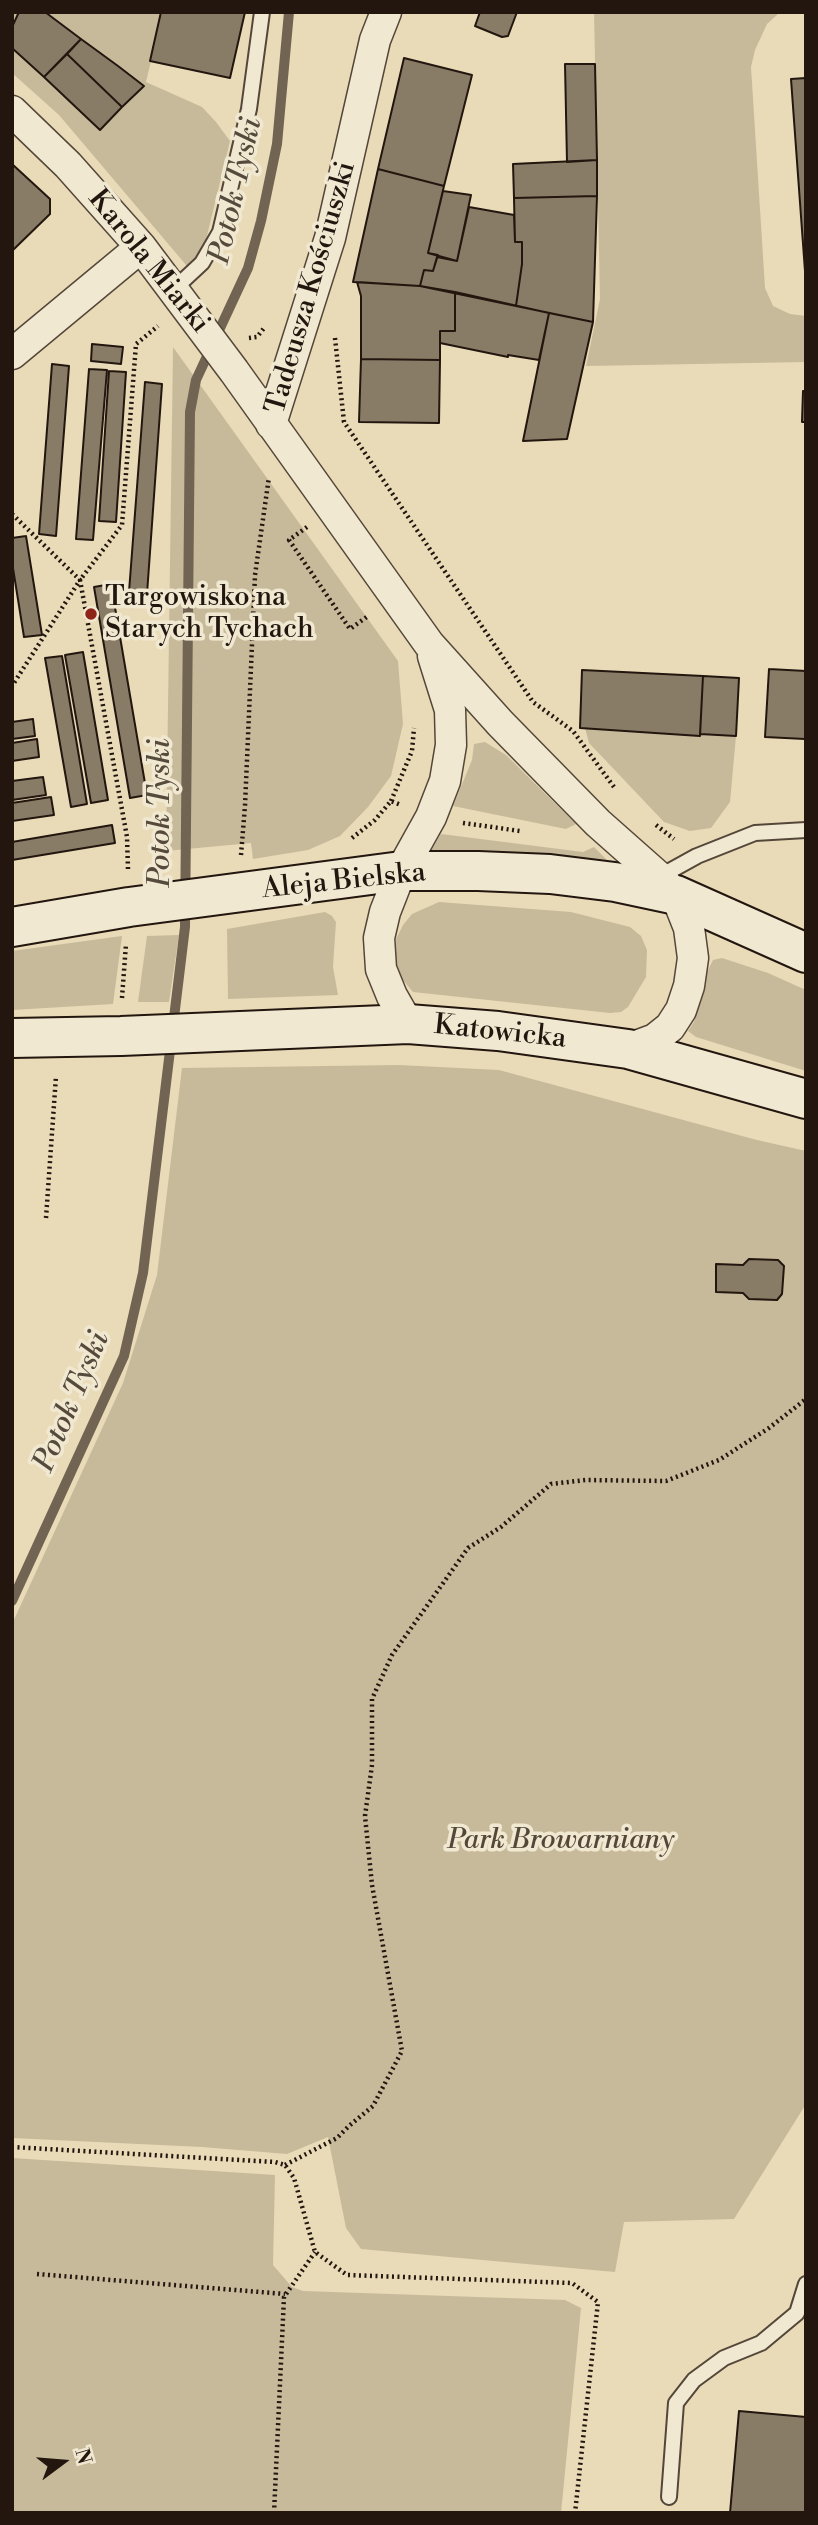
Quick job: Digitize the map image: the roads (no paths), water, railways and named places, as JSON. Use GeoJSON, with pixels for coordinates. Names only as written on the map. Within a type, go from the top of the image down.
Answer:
{"type":"FeatureCollection","features":[{"type":"Feature","properties":{"kind":"main road","name":"Aleja Bielska"},"geometry":{"type":"LineString","coordinates":[[12,927],[142,905],[235,881],[401,871],[478,870],[668,886]]}},
{"type":"Feature","properties":{"kind":"main road"},"geometry":{"type":"LineString","coordinates":[[668,886],[806,953]]}},
{"type":"Feature","properties":{"kind":"main road"},"geometry":{"type":"LineString","coordinates":[[12,1038],[408,1024]]}},
{"type":"Feature","properties":{"kind":"main road","name":"Katowicka"},"geometry":{"type":"LineString","coordinates":[[408,1024],[498,1031],[628,1048],[806,1099]]}},
{"type":"Feature","properties":{"kind":"street","name":"Tadeusza Kościuszki"},"geometry":{"type":"LineString","coordinates":[[386,12],[375,40],[330,238],[271,424],[429,644],[500,723],[598,823],[668,886]]}},
{"type":"Feature","properties":{"kind":"street","name":"Karola Miarki"},"geometry":{"type":"LineString","coordinates":[[12,111],[68,165],[141,247],[175,307],[234,371],[271,424]]}},
{"type":"Feature","properties":{"kind":"street"},"geometry":{"type":"LineString","coordinates":[[12,354],[141,247]]}},
{"type":"Feature","properties":{"kind":"street","name":"Tadeusza Kościuszki"},"geometry":{"type":"LineString","coordinates":[[401,871],[431,817],[445,781],[451,746],[450,710],[429,644]]}},
{"type":"Feature","properties":{"kind":"street","name":"Katowicka"},"geometry":{"type":"LineString","coordinates":[[401,871],[385,912],[379,938],[381,969],[408,1024]]}},
{"type":"Feature","properties":{"kind":"street","name":"Katowicka"},"geometry":{"type":"LineString","coordinates":[[628,1048],[655,1039],[670,1027],[681,1010],[689,986],[693,958],[689,928],[668,886]]}},
{"type":"Feature","properties":{"kind":"lane"},"geometry":{"type":"LineString","coordinates":[[175,307],[220,232],[249,109],[261,12]]}},
{"type":"Feature","properties":{"kind":"lane"},"geometry":{"type":"LineString","coordinates":[[668,886],[697,856],[755,832],[806,830]]}},
{"type":"Feature","properties":{"kind":"lane"},"geometry":{"type":"LineString","coordinates":[[668,2497],[677,2403],[694,2380],[724,2358],[761,2343],[797,2313],[806,2284]]}},
{"type":"Feature","properties":{"kind":"waterway","name":"Potok Tyski"},"geometry":{"type":"LineString","coordinates":[[12,1601],[124,1356],[143,1273],[185,927],[190,412],[196,380],[248,268],[261,221],[277,144],[289,12]]}},
{"type":"Feature","properties":{"kind":"place","name":"Targowisko na Starych Tychach"},"geometry":{"type":"Point","coordinates":[91,614]}},
{"type":"Feature","properties":{"kind":"park label","name":"Park Browarniany"},"geometry":{"type":"Point","coordinates":[561,1841]}}]}
